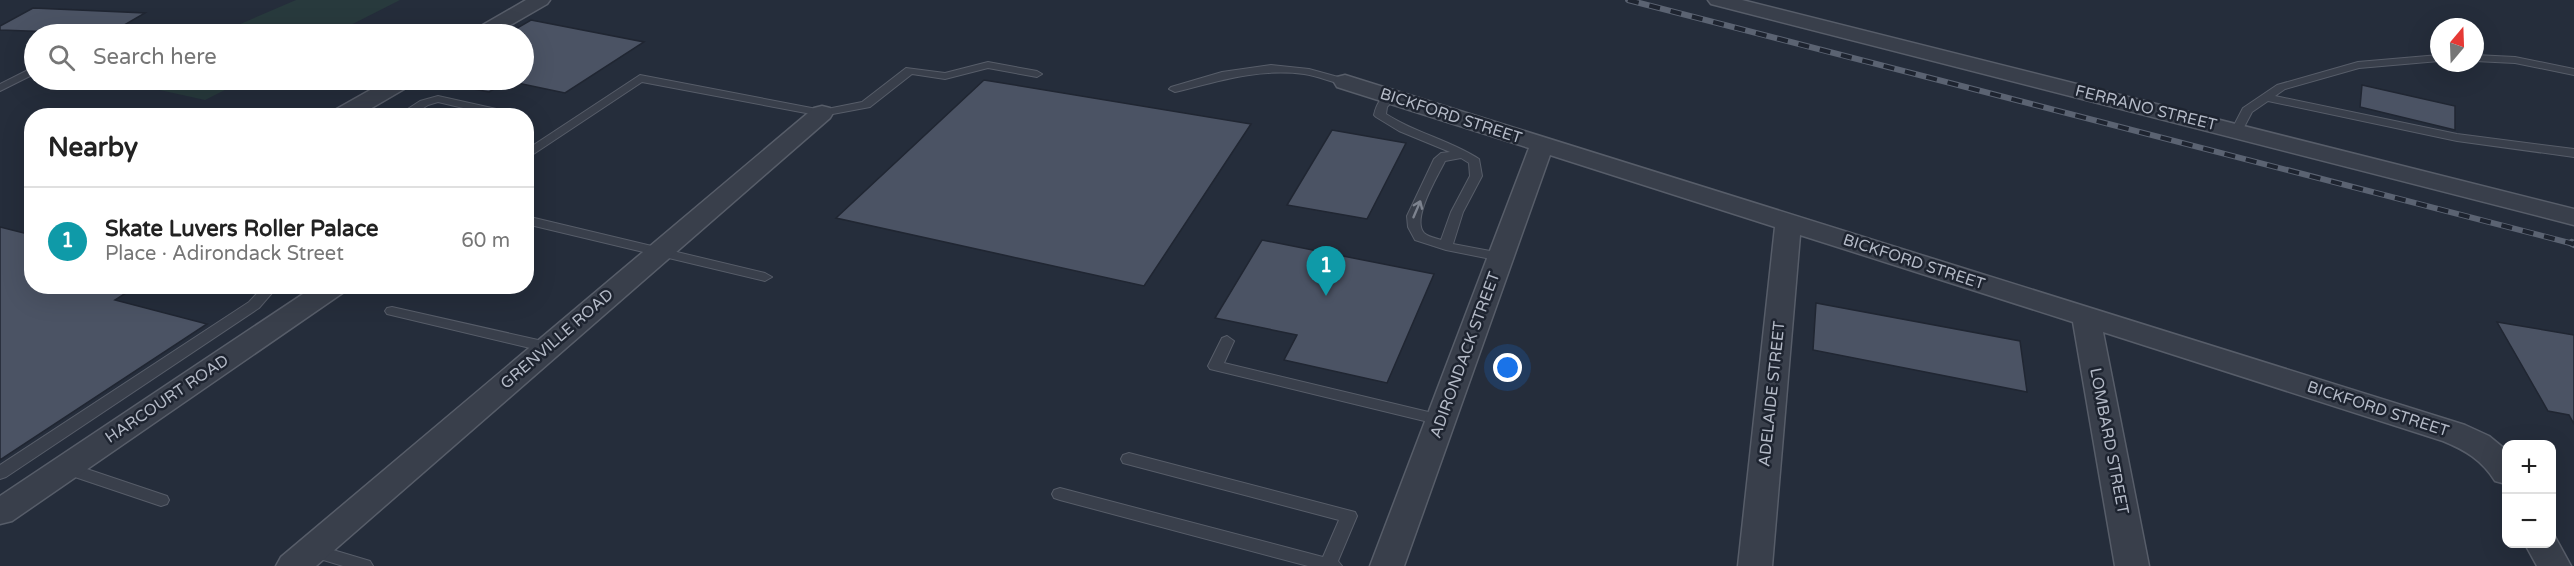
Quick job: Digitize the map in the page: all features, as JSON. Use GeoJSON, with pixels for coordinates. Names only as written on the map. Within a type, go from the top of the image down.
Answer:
{"type":"FeatureCollection","features":[{"type":"Feature","properties":{"kind":"street"},"geometry":{"type":"LineString","coordinates":[[498,24],[540,0]]}},
{"type":"Feature","properties":{"kind":"street","name":"FERRANO STREET"},"geometry":{"type":"LineString","coordinates":[[1718,0],[2574,217]]}},
{"type":"Feature","properties":{"kind":"street","name":"BICKFORD STREET"},"geometry":{"type":"LineString","coordinates":[[1345,82],[2454,433],[2495,455],[2502,466]]}},
{"type":"Feature","properties":{"kind":"street"},"geometry":{"type":"LineString","coordinates":[[355,108],[386,90]]}},
{"type":"Feature","properties":{"kind":"street","name":"GRENVILLE ROAD"},"geometry":{"type":"LineString","coordinates":[[303,558],[822,113]]}},
{"type":"Feature","properties":{"kind":"street","name":"ADIRONDACK STREET"},"geometry":{"type":"LineString","coordinates":[[1387,566],[1542,145]]}},
{"type":"Feature","properties":{"kind":"street","name":"ADELAIDE STREET"},"geometry":{"type":"LineString","coordinates":[[1755,566],[1788,222]]}},
{"type":"Feature","properties":{"kind":"street","name":"HARCOURT ROAD"},"geometry":{"type":"LineString","coordinates":[[0,512],[322,294]]}},
{"type":"Feature","properties":{"kind":"street","name":"LOMBARD STREET"},"geometry":{"type":"LineString","coordinates":[[2086,317],[2132,566]]}},
{"type":"Feature","properties":{"kind":"street"},"geometry":{"type":"LineString","coordinates":[[2545,548],[2554,566]]}},
{"type":"Feature","properties":{"kind":"lane"},"geometry":{"type":"LineString","coordinates":[[2484,58],[2515,60],[2574,72]]}},
{"type":"Feature","properties":{"kind":"lane"},"geometry":{"type":"LineString","coordinates":[[2237,131],[2247,110],[2281,87],[2358,65],[2430,59]]}},
{"type":"Feature","properties":{"kind":"lane"},"geometry":{"type":"LineString","coordinates":[[534,151],[640,78],[822,113],[866,105],[910,70],[945,76],[988,65],[1037,74]]}},
{"type":"Feature","properties":{"kind":"lane"},"geometry":{"type":"LineString","coordinates":[[1175,89],[1230,72],[1270,68],[1304,71],[1345,82]]}},
{"type":"Feature","properties":{"kind":"lane"},"geometry":{"type":"LineString","coordinates":[[0,88],[24,75]]}},
{"type":"Feature","properties":{"kind":"lane"},"geometry":{"type":"LineString","coordinates":[[1390,97],[1382,106],[1380,115],[1393,124],[1464,154],[1475,162],[1476,176],[1457,213],[1446,246]]}},
{"type":"Feature","properties":{"kind":"lane"},"geometry":{"type":"LineString","coordinates":[[2265,97],[2421,133],[2515,148],[2574,153]]}},
{"type":"Feature","properties":{"kind":"lane"},"geometry":{"type":"LineString","coordinates":[[416,108],[438,99],[478,108]]}},
{"type":"Feature","properties":{"kind":"lane"},"geometry":{"type":"LineString","coordinates":[[1464,154],[1445,156],[1440,159],[1413,216],[1414,227],[1420,237],[1446,246],[1501,257]]}},
{"type":"Feature","properties":{"kind":"lane"},"geometry":{"type":"LineString","coordinates":[[534,222],[660,250],[765,277]]}},
{"type":"Feature","properties":{"kind":"lane"},"geometry":{"type":"LineString","coordinates":[[0,473],[254,305],[264,294]]}},
{"type":"Feature","properties":{"kind":"lane"},"geometry":{"type":"LineString","coordinates":[[392,311],[547,347]]}},
{"type":"Feature","properties":{"kind":"lane"},"geometry":{"type":"LineString","coordinates":[[1227,341],[1215,366],[1441,420]]}},
{"type":"Feature","properties":{"kind":"lane"},"geometry":{"type":"LineString","coordinates":[[1060,494],[1330,565],[1349,516],[1129,459]]}},
{"type":"Feature","properties":{"kind":"lane"},"geometry":{"type":"LineString","coordinates":[[66,468],[161,500]]}},
{"type":"Feature","properties":{"kind":"lane"},"geometry":{"type":"LineString","coordinates":[[303,558],[364,566]]}},
{"type":"Feature","properties":{"kind":"shaded area"},"geometry":{"type":"Polygon","coordinates":[[[296,0],[400,0],[353,24],[240,24],[296,0]]]}},
{"type":"Feature","properties":{"kind":"shaded area"},"geometry":{"type":"Polygon","coordinates":[[[160,90],[225,90],[205,100],[160,90]]]}},
{"type":"Feature","properties":{"kind":"building"},"geometry":{"type":"Polygon","coordinates":[[[33,8],[145,13],[126,24],[24,24],[24,31],[0,30],[0,26],[33,8]]]}},
{"type":"Feature","properties":{"kind":"building"},"geometry":{"type":"Polygon","coordinates":[[[531,20],[644,42],[565,93],[534,86],[534,24],[524,24],[531,20]]]}},
{"type":"Feature","properties":{"kind":"building"},"geometry":{"type":"Polygon","coordinates":[[[984,80],[1251,124],[1144,286],[836,218],[984,80]]]}},
{"type":"Feature","properties":{"kind":"building"},"geometry":{"type":"Polygon","coordinates":[[[2362,85],[2455,106],[2455,130],[2360,107],[2362,85]]]}},
{"type":"Feature","properties":{"kind":"building"},"geometry":{"type":"Polygon","coordinates":[[[1332,130],[1406,143],[1367,219],[1287,205],[1332,130]]]}},
{"type":"Feature","properties":{"kind":"building"},"geometry":{"type":"Polygon","coordinates":[[[0,227],[24,233],[24,294],[124,294],[115,300],[207,324],[0,460],[0,227]]]}},
{"type":"Feature","properties":{"kind":"building"},"geometry":{"type":"Polygon","coordinates":[[[1262,240],[1434,274],[1387,383],[1284,360],[1297,335],[1215,318],[1262,240]]]}},
{"type":"Feature","properties":{"kind":"building"},"geometry":{"type":"Polygon","coordinates":[[[1816,303],[2020,341],[2027,392],[1813,350],[1816,303]]]}},
{"type":"Feature","properties":{"kind":"building"},"geometry":{"type":"Polygon","coordinates":[[[2497,322],[2574,335],[2574,424],[2569,415],[2548,411],[2497,322]]]}},
{"type":"Feature","properties":{"kind":"railway"},"geometry":{"type":"LineString","coordinates":[[1628,0],[2574,244],[2572,243]]}},
{"type":"Feature","properties":{"kind":"place","name":"Skate Luvers Roller Palace"},"geometry":{"type":"Point","coordinates":[1326,296]}}]}
